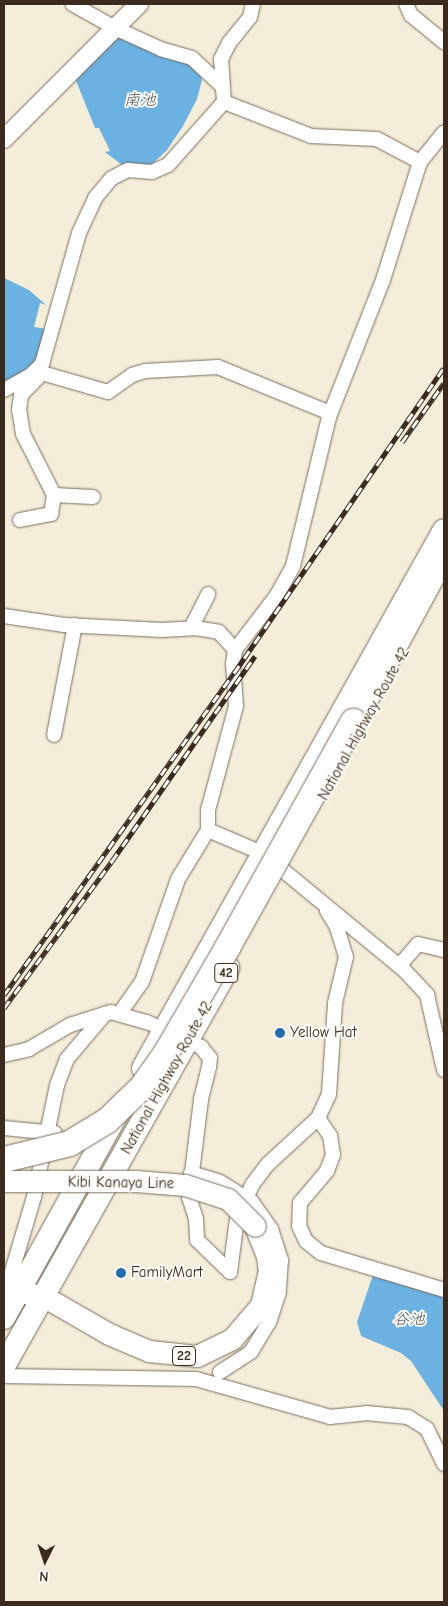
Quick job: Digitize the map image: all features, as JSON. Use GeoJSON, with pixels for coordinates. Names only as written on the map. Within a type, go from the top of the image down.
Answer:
{"type":"FeatureCollection","features":[{"type":"Feature","properties":{"kind":"highway","name":"National Highway Route 42"},"geometry":{"type":"LineString","coordinates":[[4,1318],[10,1289],[98,1149],[444,530]]}},
{"type":"Feature","properties":{"kind":"highway"},"geometry":{"type":"LineString","coordinates":[[4,1159],[69,1143],[107,1120],[142,1086],[218,963],[444,553]]}},
{"type":"Feature","properties":{"kind":"highway","name":"National Highway Route 42"},"geometry":{"type":"LineString","coordinates":[[4,1366],[189,1040],[444,578]]}},
{"type":"Feature","properties":{"kind":"main road","name":"Kibi Kanaya Line"},"geometry":{"type":"LineString","coordinates":[[4,1181],[136,1181],[185,1184],[228,1200],[255,1226],[267,1256],[266,1293],[249,1323],[222,1346],[197,1356],[149,1351],[109,1334],[43,1296],[10,1289]]}},
{"type":"Feature","properties":{"kind":"street"},"geometry":{"type":"LineString","coordinates":[[72,4],[117,29],[161,49],[192,58],[223,87]]}},
{"type":"Feature","properties":{"kind":"street"},"geometry":{"type":"LineString","coordinates":[[4,139],[117,29],[140,4]]}},
{"type":"Feature","properties":{"kind":"street"},"geometry":{"type":"LineString","coordinates":[[20,520],[51,514],[54,495],[23,434],[19,410],[21,395],[42,364],[79,233],[95,198],[112,178],[128,170],[152,172],[168,165],[224,102],[221,59],[229,43],[250,17],[253,4]]}},
{"type":"Feature","properties":{"kind":"street"},"geometry":{"type":"LineString","coordinates":[[406,4],[411,15],[444,42]]}},
{"type":"Feature","properties":{"kind":"street"},"geometry":{"type":"LineString","coordinates":[[224,102],[311,136],[377,139],[420,162]]}},
{"type":"Feature","properties":{"kind":"street"},"geometry":{"type":"LineString","coordinates":[[120,1013],[142,982],[178,879],[208,830],[208,810],[236,706],[233,664],[236,650],[277,595],[293,566],[330,413],[383,280],[420,162],[444,132]]}},
{"type":"Feature","properties":{"kind":"street"},"geometry":{"type":"LineString","coordinates":[[4,390],[38,372],[108,392],[132,375],[145,372],[218,367],[330,413]]}},
{"type":"Feature","properties":{"kind":"street"},"geometry":{"type":"LineString","coordinates":[[54,495],[93,497]]}},
{"type":"Feature","properties":{"kind":"street"},"geometry":{"type":"LineString","coordinates":[[191,628],[208,594]]}},
{"type":"Feature","properties":{"kind":"street"},"geometry":{"type":"LineString","coordinates":[[4,616],[75,625],[162,630],[191,628],[219,632],[236,650]]}},
{"type":"Feature","properties":{"kind":"street"},"geometry":{"type":"LineString","coordinates":[[54,734],[75,625]]}},
{"type":"Feature","properties":{"kind":"street"},"geometry":{"type":"LineString","coordinates":[[208,830],[262,853],[399,966],[427,995],[444,1070]]}},
{"type":"Feature","properties":{"kind":"street"},"geometry":{"type":"LineString","coordinates":[[4,1055],[29,1049],[70,1025],[105,1014],[120,1013],[189,1040],[201,1047],[210,1058],[189,1196],[196,1219],[197,1240],[230,1272],[237,1219],[246,1196],[268,1164],[318,1118],[332,1083],[335,1003],[346,967],[337,927],[321,900]]}},
{"type":"Feature","properties":{"kind":"street"},"geometry":{"type":"LineString","coordinates":[[399,966],[418,944],[444,950]]}},
{"type":"Feature","properties":{"kind":"street"},"geometry":{"type":"LineString","coordinates":[[10,1289],[34,1197],[52,1104],[67,1059],[105,1014]]}},
{"type":"Feature","properties":{"kind":"street"},"geometry":{"type":"LineString","coordinates":[[318,1118],[330,1136],[333,1155],[327,1171],[300,1203],[299,1226],[306,1241],[321,1253],[444,1290]]}},
{"type":"Feature","properties":{"kind":"street"},"geometry":{"type":"LineString","coordinates":[[4,1128],[47,1132],[98,1149]]}},
{"type":"Feature","properties":{"kind":"street"},"geometry":{"type":"LineString","coordinates":[[192,1173],[220,1182],[246,1196],[266,1220],[275,1239],[281,1260],[280,1292],[268,1322],[251,1352],[220,1378]]}},
{"type":"Feature","properties":{"kind":"street"},"geometry":{"type":"LineString","coordinates":[[220,1378],[222,1346]]}},
{"type":"Feature","properties":{"kind":"street"},"geometry":{"type":"LineString","coordinates":[[4,1376],[220,1378],[330,1417],[366,1413],[408,1417],[427,1429],[444,1464]]}},
{"type":"Feature","properties":{"kind":"water","name":"南池"},"geometry":{"type":"Polygon","coordinates":[[[118,36],[183,59],[199,71],[202,80],[197,99],[183,126],[167,150],[148,168],[122,165],[105,152],[110,151],[99,128],[95,128],[75,78],[118,36]]]}},
{"type":"Feature","properties":{"kind":"water"},"geometry":{"type":"Polygon","coordinates":[[[4,278],[29,290],[46,305],[40,303],[34,327],[47,329],[34,364],[4,385],[4,278]]]}},
{"type":"Feature","properties":{"kind":"water","name":"谷池"},"geometry":{"type":"Polygon","coordinates":[[[373,1275],[444,1296],[444,1411],[411,1361],[401,1353],[361,1336],[357,1322],[373,1275]]]}},
{"type":"Feature","properties":{"kind":"railway"},"geometry":{"type":"LineString","coordinates":[[4,995],[234,673],[444,368]]}},
{"type":"Feature","properties":{"kind":"railway"},"geometry":{"type":"LineString","coordinates":[[402,442],[444,383]]}},
{"type":"Feature","properties":{"kind":"railway"},"geometry":{"type":"LineString","coordinates":[[4,1008],[112,861],[255,656]]}},
{"type":"Feature","properties":{"kind":"place","name":"Yellow Hat"},"geometry":{"type":"Point","coordinates":[280,1033]}},
{"type":"Feature","properties":{"kind":"place","name":"FamilyMart"},"geometry":{"type":"Point","coordinates":[121,1273]}}]}
